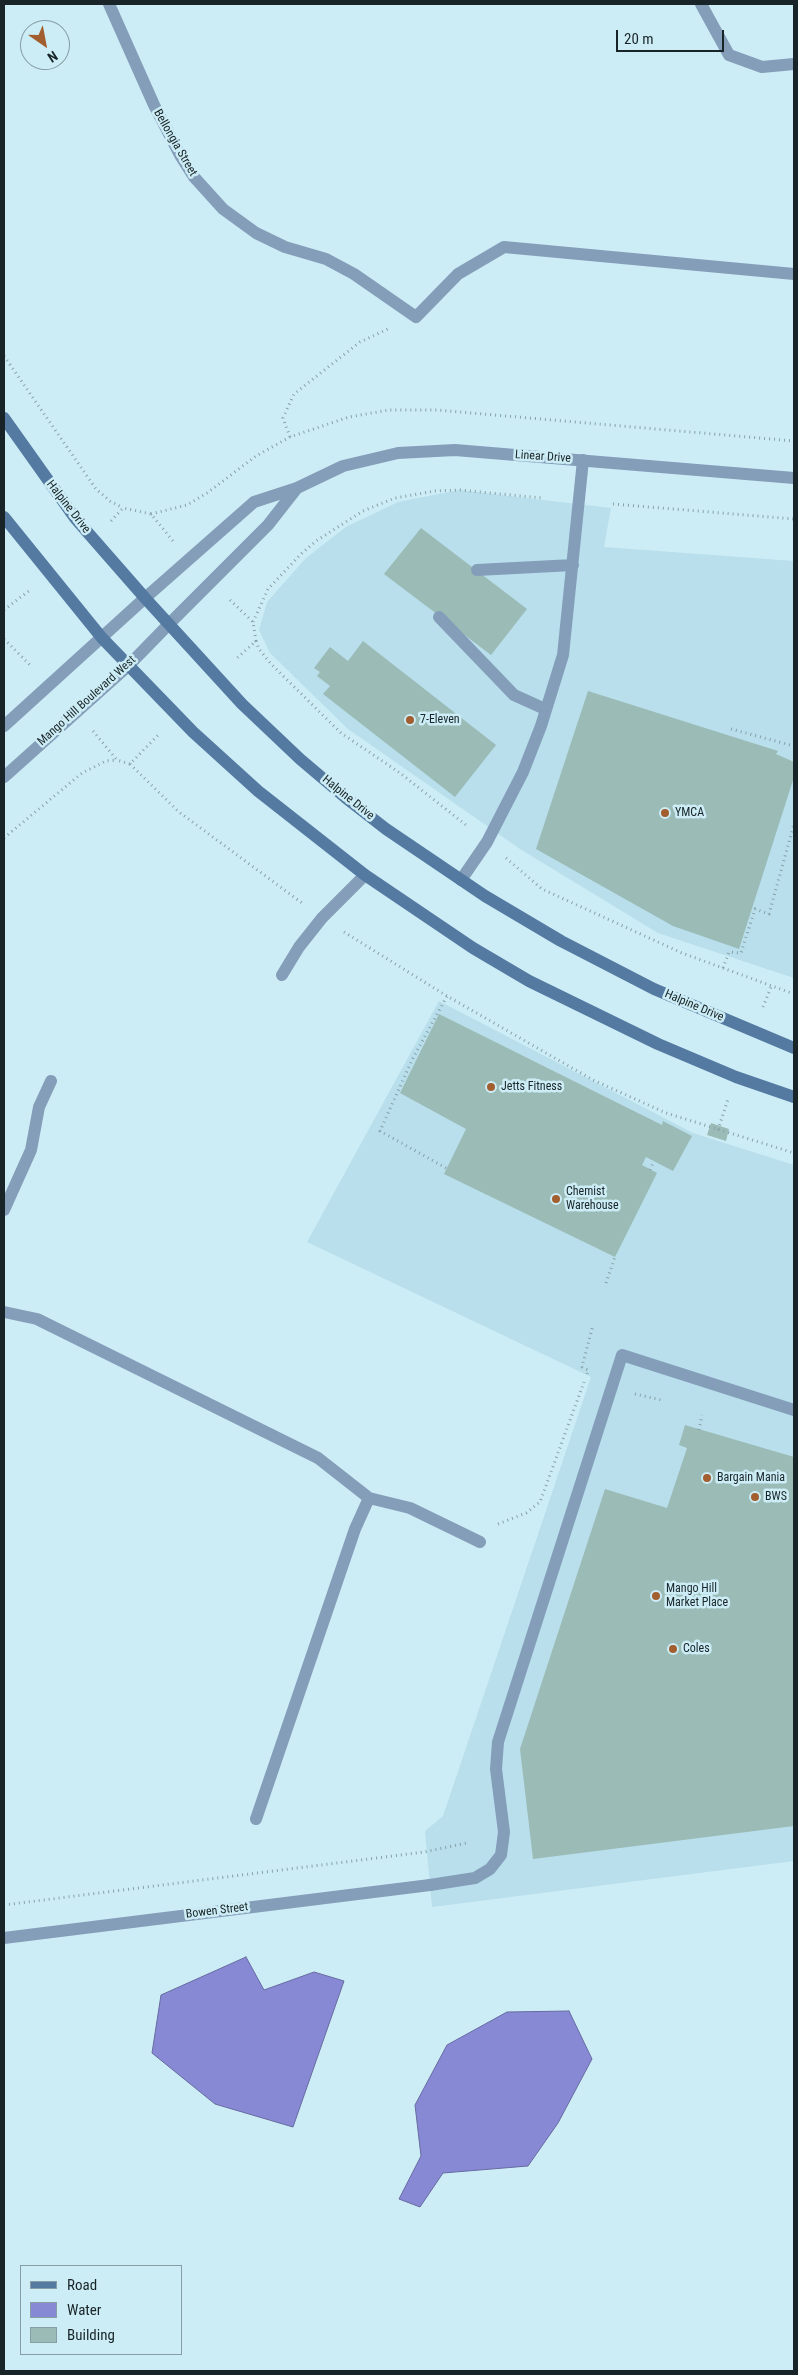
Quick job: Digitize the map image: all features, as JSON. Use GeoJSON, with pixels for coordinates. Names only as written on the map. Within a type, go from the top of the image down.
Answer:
{"type":"FeatureCollection","features":[{"type":"Feature","properties":{"kind":"main road","name":"Halpine Drive"},"geometry":{"type":"LineString","coordinates":[[4,418],[75,518],[242,704],[300,759],[386,829],[461,880],[561,940],[654,989],[794,1048]]}},
{"type":"Feature","properties":{"kind":"main road"},"geometry":{"type":"LineString","coordinates":[[4,517],[102,638],[128,666],[224,761],[314,836],[365,875],[473,948],[529,981],[658,1044],[736,1077],[794,1097]]}},
{"type":"Feature","properties":{"kind":"street","name":"Bellongia Street"},"geometry":{"type":"LineString","coordinates":[[110,4],[154,105],[180,155],[194,177],[223,209],[256,233],[285,247],[326,259],[354,274],[416,317]]}},
{"type":"Feature","properties":{"kind":"street"},"geometry":{"type":"LineString","coordinates":[[701,4],[729,55],[762,68],[794,64]]}},
{"type":"Feature","properties":{"kind":"street"},"geometry":{"type":"LineString","coordinates":[[416,317],[458,274],[504,247],[794,274]]}},
{"type":"Feature","properties":{"kind":"street","name":"Linear Drive"},"geometry":{"type":"LineString","coordinates":[[145,598],[254,502],[297,488],[343,466],[398,453],[455,450],[794,478]]}},
{"type":"Feature","properties":{"kind":"street"},"geometry":{"type":"LineString","coordinates":[[461,880],[487,842],[523,772],[563,655],[583,460]]}},
{"type":"Feature","properties":{"kind":"street","name":"Linear Drive"},"geometry":{"type":"LineString","coordinates":[[169,624],[268,525],[297,488]]}},
{"type":"Feature","properties":{"kind":"street"},"geometry":{"type":"LineString","coordinates":[[477,570],[573,565]]}},
{"type":"Feature","properties":{"kind":"street"},"geometry":{"type":"LineString","coordinates":[[4,726],[145,598]]}},
{"type":"Feature","properties":{"kind":"street"},"geometry":{"type":"LineString","coordinates":[[439,617],[514,695],[545,709]]}},
{"type":"Feature","properties":{"kind":"street","name":"Mango Hill Boulevard West"},"geometry":{"type":"LineString","coordinates":[[4,777],[128,666],[169,624]]}},
{"type":"Feature","properties":{"kind":"street"},"geometry":{"type":"LineString","coordinates":[[282,975],[298,947],[322,918],[365,875]]}},
{"type":"Feature","properties":{"kind":"street"},"geometry":{"type":"LineString","coordinates":[[4,1210],[31,1150],[39,1107],[51,1081]]}},
{"type":"Feature","properties":{"kind":"street"},"geometry":{"type":"LineString","coordinates":[[4,1312],[37,1319],[318,1458],[370,1498],[410,1508],[475,1539]]}},
{"type":"Feature","properties":{"kind":"street","name":"Bowen Street"},"geometry":{"type":"LineString","coordinates":[[4,1938],[430,1885],[475,1878],[490,1869],[501,1855],[504,1832],[496,1769],[498,1742],[622,1355],[794,1410]]}},
{"type":"Feature","properties":{"kind":"street"},"geometry":{"type":"LineString","coordinates":[[256,1818],[355,1529],[370,1498]]}},
{"type":"Feature","properties":{"kind":"path"},"geometry":{"type":"LineString","coordinates":[[290,437],[283,418],[294,394],[360,342],[416,317]]}},
{"type":"Feature","properties":{"kind":"path"},"geometry":{"type":"LineString","coordinates":[[4,356],[96,489],[110,501],[123,508],[151,514],[164,531]]}},
{"type":"Feature","properties":{"kind":"path"},"geometry":{"type":"LineString","coordinates":[[242,652],[256,641],[253,622],[268,589],[316,541],[363,510],[395,498],[435,491],[460,490],[542,498]]}},
{"type":"Feature","properties":{"kind":"path"},"geometry":{"type":"LineString","coordinates":[[613,504],[794,520]]}},
{"type":"Feature","properties":{"kind":"path"},"geometry":{"type":"LineString","coordinates":[[112,520],[123,508]]}},
{"type":"Feature","properties":{"kind":"path"},"geometry":{"type":"LineString","coordinates":[[4,610],[26,594]]}},
{"type":"Feature","properties":{"kind":"path"},"geometry":{"type":"LineString","coordinates":[[240,610],[253,622]]}},
{"type":"Feature","properties":{"kind":"path"},"geometry":{"type":"LineString","coordinates":[[4,639],[18,652]]}},
{"type":"Feature","properties":{"kind":"path"},"geometry":{"type":"LineString","coordinates":[[731,729],[794,746]]}},
{"type":"Feature","properties":{"kind":"path"},"geometry":{"type":"LineString","coordinates":[[104,742],[117,760]]}},
{"type":"Feature","properties":{"kind":"path"},"geometry":{"type":"LineString","coordinates":[[130,764],[142,750]]}},
{"type":"Feature","properties":{"kind":"path"},"geometry":{"type":"LineString","coordinates":[[4,838],[82,773],[106,761],[117,760],[130,764],[179,812],[322,918],[447,996],[593,1080],[666,1113],[794,1153]]}},
{"type":"Feature","properties":{"kind":"path"},"geometry":{"type":"LineString","coordinates":[[723,968],[729,952],[742,953],[755,909],[769,914],[794,824]]}},
{"type":"Feature","properties":{"kind":"path"},"geometry":{"type":"LineString","coordinates":[[761,1013],[771,987]]}},
{"type":"Feature","properties":{"kind":"path"},"geometry":{"type":"LineString","coordinates":[[446,1168],[380,1131],[412,1060],[447,996]]}},
{"type":"Feature","properties":{"kind":"path"},"geometry":{"type":"LineString","coordinates":[[718,1130],[729,1095]]}},
{"type":"Feature","properties":{"kind":"path"},"geometry":{"type":"LineString","coordinates":[[650,1170],[654,1161]]}},
{"type":"Feature","properties":{"kind":"path"},"geometry":{"type":"LineString","coordinates":[[606,1283],[615,1257]]}},
{"type":"Feature","properties":{"kind":"path"},"geometry":{"type":"LineString","coordinates":[[475,1539],[526,1513],[540,1502],[587,1374],[588,1370],[582,1366],[593,1325]]}},
{"type":"Feature","properties":{"kind":"path"},"geometry":{"type":"LineString","coordinates":[[699,1430],[702,1415]]}},
{"type":"Feature","properties":{"kind":"path"},"geometry":{"type":"LineString","coordinates":[[4,1905],[424,1852],[467,1844]]}},
{"type":"Feature","properties":{"kind":"shaded area"},"geometry":{"type":"Polygon","coordinates":[[[459,490],[611,508],[604,547],[794,561],[794,978],[658,933],[520,849],[348,729],[270,653],[259,630],[267,602],[306,558],[346,527],[398,502],[459,490]]]}},
{"type":"Feature","properties":{"kind":"shaded area","name":"Mango Hill Market Place"},"geometry":{"type":"Polygon","coordinates":[[[439,1001],[693,1133],[794,1165],[794,1861],[432,1907],[425,1831],[443,1816],[591,1377],[307,1242],[439,1001]]]}},
{"type":"Feature","properties":{"kind":"water"},"geometry":{"type":"Polygon","coordinates":[[[246,1957],[264,1990],[314,1972],[344,1981],[293,2127],[215,2104],[152,2053],[161,1995],[246,1957]]]}},
{"type":"Feature","properties":{"kind":"water"},"geometry":{"type":"Polygon","coordinates":[[[569,2011],[592,2059],[558,2123],[528,2166],[443,2173],[420,2207],[399,2199],[421,2156],[415,2105],[447,2045],[507,2012],[569,2011]]]}},
{"type":"Feature","properties":{"kind":"building"},"geometry":{"type":"Polygon","coordinates":[[[421,528],[527,609],[491,655],[384,574],[421,528]]]}},
{"type":"Feature","properties":{"kind":"building","name":"7-Eleven"},"geometry":{"type":"Polygon","coordinates":[[[363,641],[496,745],[455,797],[323,694],[330,686],[317,676],[320,672],[314,668],[330,647],[348,661],[363,641]]]}},
{"type":"Feature","properties":{"kind":"building","name":"YMCA"},"geometry":{"type":"Polygon","coordinates":[[[588,691],[778,751],[776,754],[794,762],[794,777],[739,949],[673,926],[536,849],[588,691]]]}},
{"type":"Feature","properties":{"kind":"building"},"geometry":{"type":"Polygon","coordinates":[[[439,1014],[662,1125],[663,1121],[692,1136],[673,1171],[646,1157],[642,1165],[657,1173],[615,1257],[444,1174],[466,1129],[400,1093],[439,1014]]]}},
{"type":"Feature","properties":{"kind":"building"},"geometry":{"type":"Polygon","coordinates":[[[711,1123],[729,1129],[726,1141],[707,1135],[711,1123]]]}},
{"type":"Feature","properties":{"kind":"building","name":"Coles"},"geometry":{"type":"Polygon","coordinates":[[[685,1425],[794,1457],[794,1826],[533,1859],[520,1749],[605,1489],[667,1508],[687,1448],[679,1445],[685,1425]]]}},
{"type":"Feature","properties":{"kind":"place","name":"7-Eleven"},"geometry":{"type":"Point","coordinates":[410,720]}},
{"type":"Feature","properties":{"kind":"place","name":"YMCA"},"geometry":{"type":"Point","coordinates":[665,813]}},
{"type":"Feature","properties":{"kind":"place","name":"Jetts Fitness"},"geometry":{"type":"Point","coordinates":[491,1087]}},
{"type":"Feature","properties":{"kind":"place","name":"Chemist Warehouse"},"geometry":{"type":"Point","coordinates":[556,1199]}},
{"type":"Feature","properties":{"kind":"place","name":"Bargain Mania"},"geometry":{"type":"Point","coordinates":[707,1478]}},
{"type":"Feature","properties":{"kind":"place","name":"BWS"},"geometry":{"type":"Point","coordinates":[755,1497]}},
{"type":"Feature","properties":{"kind":"place","name":"Mango Hill Market Place"},"geometry":{"type":"Point","coordinates":[656,1596]}},
{"type":"Feature","properties":{"kind":"place","name":"Coles"},"geometry":{"type":"Point","coordinates":[673,1649]}}]}
